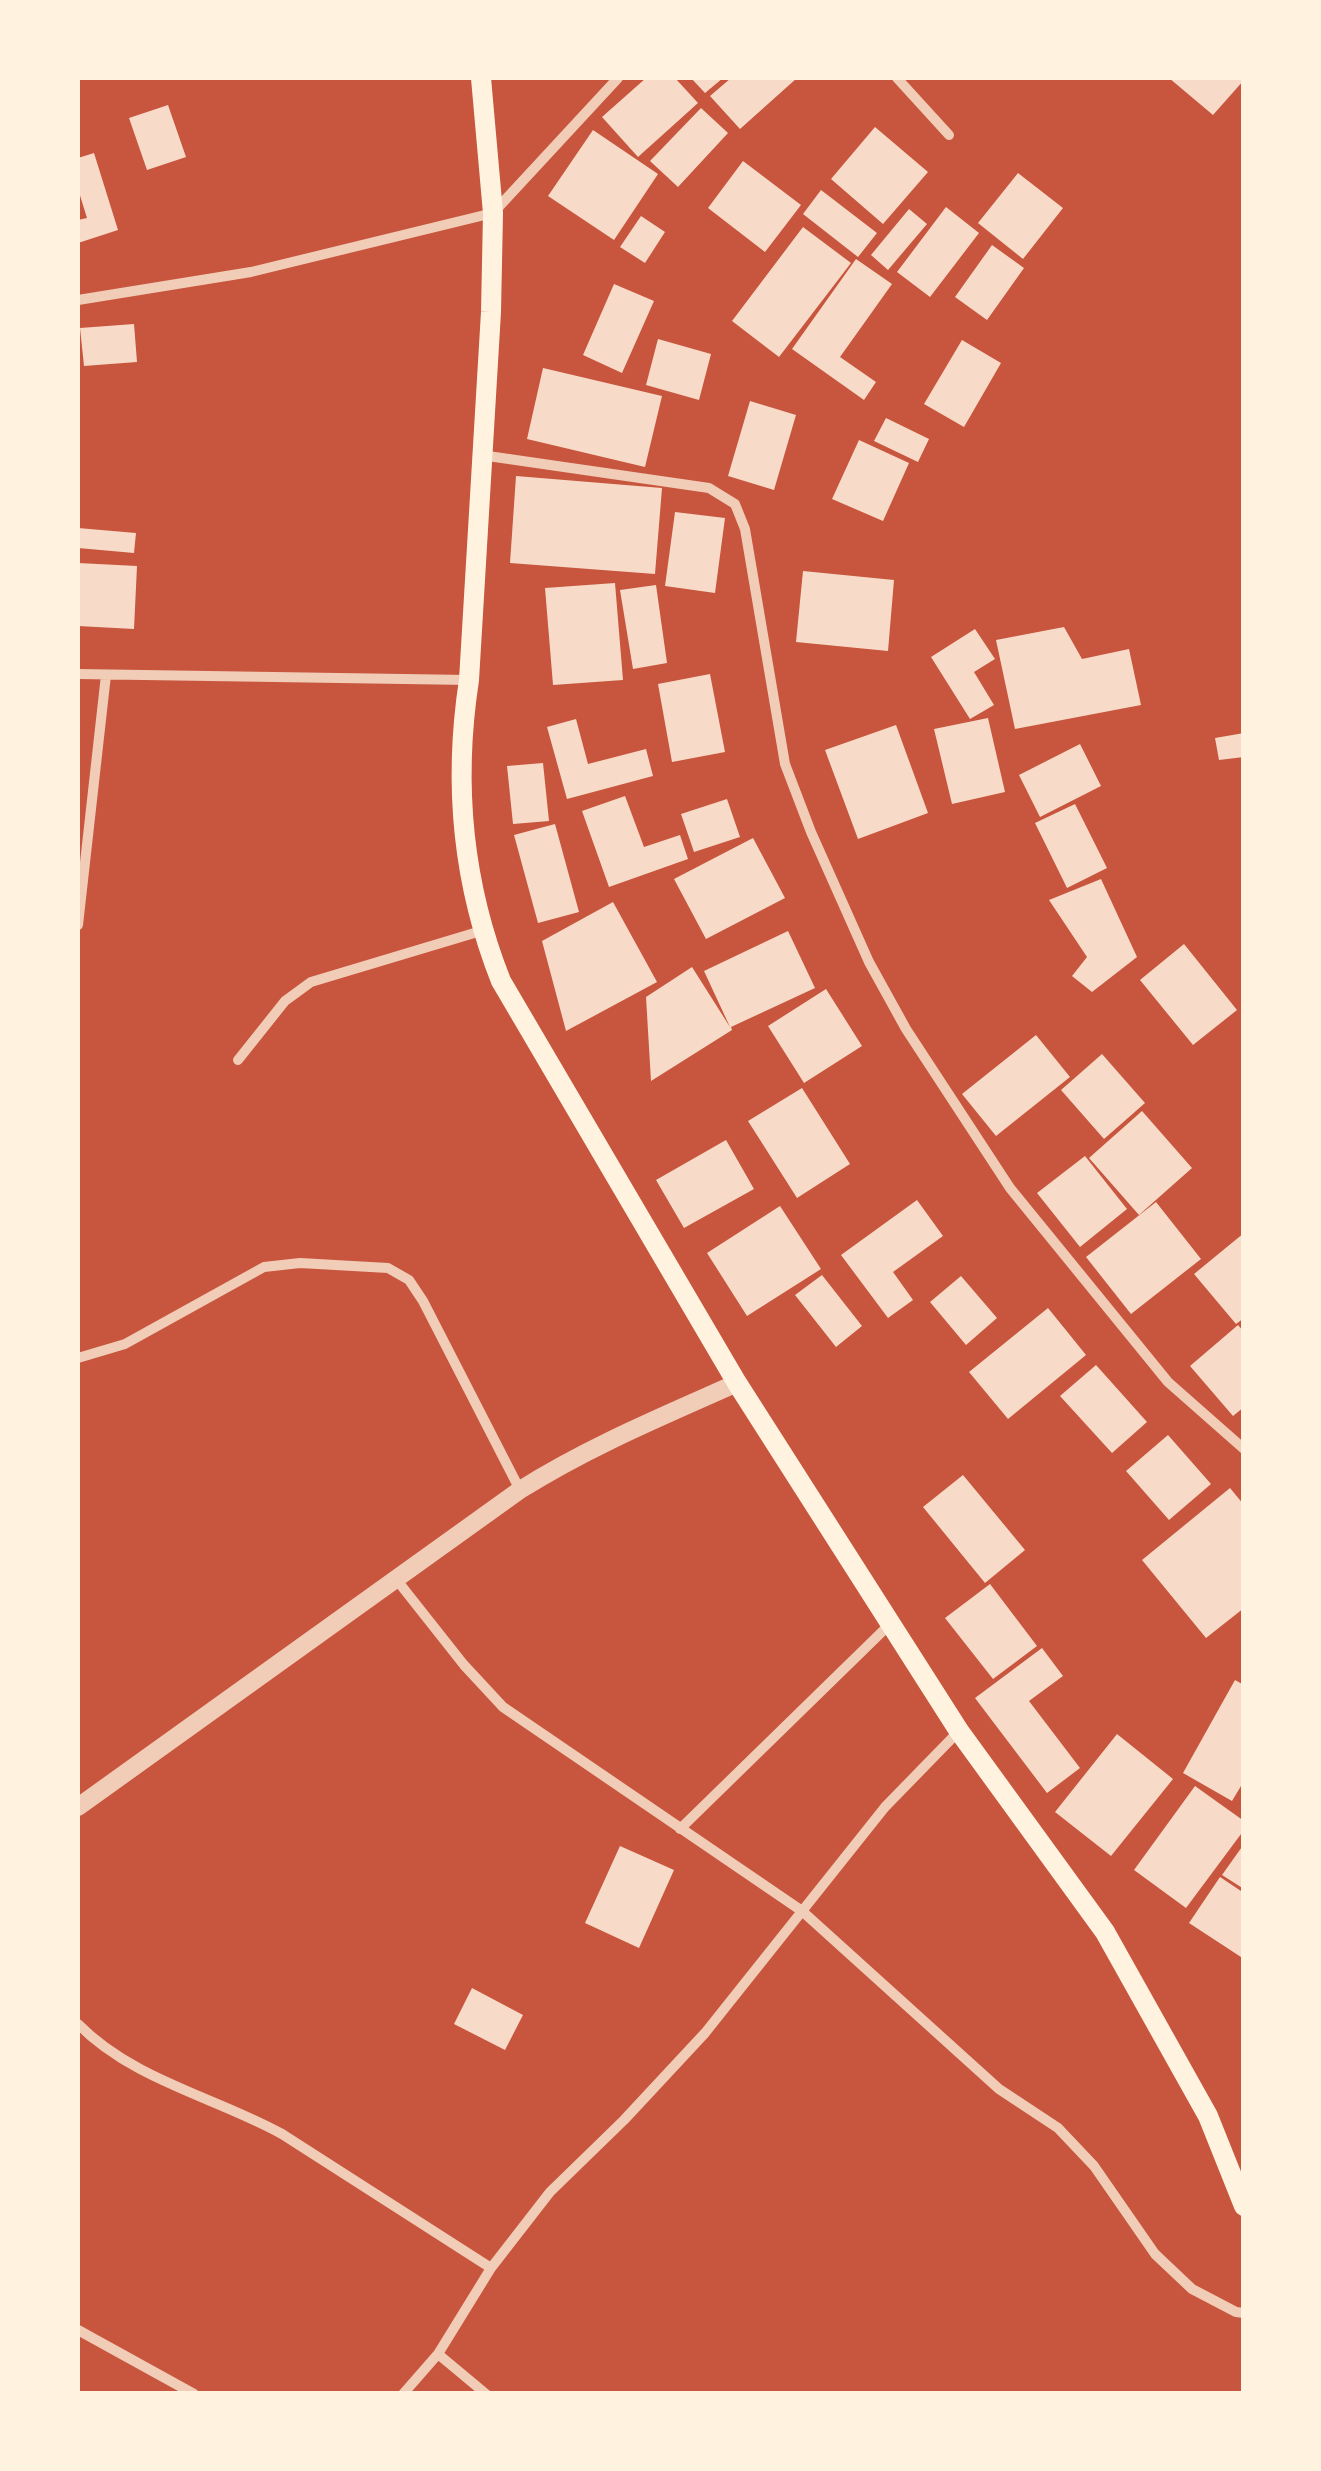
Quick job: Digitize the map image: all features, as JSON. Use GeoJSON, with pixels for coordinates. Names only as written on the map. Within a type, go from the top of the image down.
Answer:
{"type":"FeatureCollection","features":[{"type":"Feature","properties":{"kind":"main road"},"geometry":{"type":"LineString","coordinates":[[481,78],[493,213],[491,312],[470,680],[461,731],[462,827],[481,931],[501,981],[737,1383],[959,1731],[1105,1932],[1208,2116],[1244,2206]]}},
{"type":"Feature","properties":{"kind":"street"},"geometry":{"type":"LineString","coordinates":[[78,300],[252,272],[493,213],[618,78]]}},
{"type":"Feature","properties":{"kind":"street"},"geometry":{"type":"LineString","coordinates":[[897,78],[949,135]]}},
{"type":"Feature","properties":{"kind":"street"},"geometry":{"type":"LineString","coordinates":[[480,455],[709,488],[735,504],[745,528],[785,764],[869,962],[906,1029],[1010,1188],[1168,1382],[1244,1449]]}},
{"type":"Feature","properties":{"kind":"street"},"geometry":{"type":"LineString","coordinates":[[78,674],[470,680]]}},
{"type":"Feature","properties":{"kind":"street"},"geometry":{"type":"LineString","coordinates":[[78,926],[106,674]]}},
{"type":"Feature","properties":{"kind":"street"},"geometry":{"type":"LineString","coordinates":[[238,1060],[286,1001],[311,982],[481,931]]}},
{"type":"Feature","properties":{"kind":"street"},"geometry":{"type":"LineString","coordinates":[[78,1358],[125,1344],[264,1267],[300,1263],[388,1268],[409,1280],[423,1301],[520,1490]]}},
{"type":"Feature","properties":{"kind":"street"},"geometry":{"type":"LineString","coordinates":[[78,1807],[520,1490],[615,1438],[737,1383]]}},
{"type":"Feature","properties":{"kind":"street"},"geometry":{"type":"LineString","coordinates":[[396,1579],[464,1665],[504,1707],[802,1911],[999,2089],[1058,2128],[1094,2166],[1154,2254],[1192,2288],[1244,2313]]}},
{"type":"Feature","properties":{"kind":"street"},"geometry":{"type":"LineString","coordinates":[[680,1829],[890,1624]]}},
{"type":"Feature","properties":{"kind":"street"},"geometry":{"type":"LineString","coordinates":[[403,2394],[438,2354],[491,2268],[550,2192],[705,2033],[885,1807],[959,1731]]}},
{"type":"Feature","properties":{"kind":"street"},"geometry":{"type":"LineString","coordinates":[[78,2024],[150,2075],[252,2117],[282,2134],[491,2268]]}},
{"type":"Feature","properties":{"kind":"street"},"geometry":{"type":"LineString","coordinates":[[78,2330],[194,2394]]}},
{"type":"Feature","properties":{"kind":"street"},"geometry":{"type":"LineString","coordinates":[[438,2354],[486,2394]]}},
{"type":"Feature","properties":{"kind":"building"},"geometry":{"type":"Polygon","coordinates":[[[646,78],[675,78],[698,103],[638,157],[602,117],[646,78]]]}},
{"type":"Feature","properties":{"kind":"building"},"geometry":{"type":"Polygon","coordinates":[[[691,78],[723,78],[705,93],[691,78]]]}},
{"type":"Feature","properties":{"kind":"building"},"geometry":{"type":"Polygon","coordinates":[[[731,78],[797,78],[740,129],[710,96],[731,78]]]}},
{"type":"Feature","properties":{"kind":"building"},"geometry":{"type":"Polygon","coordinates":[[[1169,78],[1244,78],[1244,80],[1213,115],[1169,78]]]}},
{"type":"Feature","properties":{"kind":"building"},"geometry":{"type":"Polygon","coordinates":[[[168,105],[186,157],[147,170],[129,118],[168,105]]]}},
{"type":"Feature","properties":{"kind":"building"},"geometry":{"type":"Polygon","coordinates":[[[701,108],[728,133],[678,187],[650,161],[701,108]]]}},
{"type":"Feature","properties":{"kind":"building"},"geometry":{"type":"Polygon","coordinates":[[[875,127],[928,172],[883,224],[831,179],[875,127]]]}},
{"type":"Feature","properties":{"kind":"building"},"geometry":{"type":"Polygon","coordinates":[[[593,130],[658,174],[614,240],[548,196],[593,130]]]}},
{"type":"Feature","properties":{"kind":"building"},"geometry":{"type":"Polygon","coordinates":[[[94,153],[118,230],[78,243],[78,220],[87,218],[78,189],[78,158],[94,153]]]}},
{"type":"Feature","properties":{"kind":"building"},"geometry":{"type":"Polygon","coordinates":[[[743,161],[801,205],[765,252],[708,208],[743,161]]]}},
{"type":"Feature","properties":{"kind":"building"},"geometry":{"type":"Polygon","coordinates":[[[1018,173],[1063,208],[1023,259],[978,223],[1018,173]]]}},
{"type":"Feature","properties":{"kind":"building"},"geometry":{"type":"Polygon","coordinates":[[[821,190],[877,233],[858,257],[803,214],[821,190]]]}},
{"type":"Feature","properties":{"kind":"building"},"geometry":{"type":"Polygon","coordinates":[[[946,207],[979,233],[930,297],[897,272],[946,207]]]}},
{"type":"Feature","properties":{"kind":"building"},"geometry":{"type":"Polygon","coordinates":[[[909,209],[927,224],[888,270],[871,255],[909,209]]]}},
{"type":"Feature","properties":{"kind":"building"},"geometry":{"type":"Polygon","coordinates":[[[641,216],[665,232],[645,263],[620,247],[641,216]]]}},
{"type":"Feature","properties":{"kind":"building"},"geometry":{"type":"Polygon","coordinates":[[[803,227],[851,263],[779,357],[732,321],[803,227]]]}},
{"type":"Feature","properties":{"kind":"building"},"geometry":{"type":"Polygon","coordinates":[[[992,245],[1024,268],[987,320],[955,297],[992,245]]]}},
{"type":"Feature","properties":{"kind":"building"},"geometry":{"type":"Polygon","coordinates":[[[856,259],[892,284],[840,357],[876,382],[864,400],[792,349],[856,259]]]}},
{"type":"Feature","properties":{"kind":"building"},"geometry":{"type":"Polygon","coordinates":[[[614,284],[654,301],[622,373],[583,355],[614,284]]]}},
{"type":"Feature","properties":{"kind":"building"},"geometry":{"type":"Polygon","coordinates":[[[134,324],[137,362],[84,366],[80,328],[134,324]]]}},
{"type":"Feature","properties":{"kind":"building"},"geometry":{"type":"Polygon","coordinates":[[[658,339],[711,354],[699,400],[646,385],[658,339]]]}},
{"type":"Feature","properties":{"kind":"building"},"geometry":{"type":"Polygon","coordinates":[[[962,340],[1001,363],[964,427],[924,404],[962,340]]]}},
{"type":"Feature","properties":{"kind":"building"},"geometry":{"type":"Polygon","coordinates":[[[543,368],[662,396],[645,467],[527,439],[543,368]]]}},
{"type":"Feature","properties":{"kind":"building"},"geometry":{"type":"Polygon","coordinates":[[[750,401],[796,415],[774,490],[728,476],[750,401]]]}},
{"type":"Feature","properties":{"kind":"building"},"geometry":{"type":"Polygon","coordinates":[[[886,418],[929,439],[918,462],[874,441],[886,418]]]}},
{"type":"Feature","properties":{"kind":"building"},"geometry":{"type":"Polygon","coordinates":[[[859,440],[909,463],[883,521],[832,499],[859,440]]]}},
{"type":"Feature","properties":{"kind":"building"},"geometry":{"type":"Polygon","coordinates":[[[516,476],[662,488],[655,574],[510,563],[516,476]]]}},
{"type":"Feature","properties":{"kind":"building"},"geometry":{"type":"Polygon","coordinates":[[[675,512],[725,518],[715,593],[665,586],[675,512]]]}},
{"type":"Feature","properties":{"kind":"building"},"geometry":{"type":"Polygon","coordinates":[[[78,528],[136,533],[134,553],[78,548],[78,528]]]}},
{"type":"Feature","properties":{"kind":"building"},"geometry":{"type":"Polygon","coordinates":[[[78,563],[137,566],[134,629],[78,626],[78,563]]]}},
{"type":"Feature","properties":{"kind":"building"},"geometry":{"type":"Polygon","coordinates":[[[803,571],[894,580],[888,651],[796,642],[803,571]]]}},
{"type":"Feature","properties":{"kind":"building"},"geometry":{"type":"Polygon","coordinates":[[[615,583],[623,680],[553,685],[545,588],[615,583]]]}},
{"type":"Feature","properties":{"kind":"building"},"geometry":{"type":"Polygon","coordinates":[[[656,585],[667,663],[633,669],[620,590],[656,585]]]}},
{"type":"Feature","properties":{"kind":"building"},"geometry":{"type":"Polygon","coordinates":[[[1064,627],[1082,659],[1129,649],[1141,705],[1015,729],[996,640],[1064,627]]]}},
{"type":"Feature","properties":{"kind":"building"},"geometry":{"type":"Polygon","coordinates":[[[975,629],[995,659],[974,672],[994,705],[970,719],[931,657],[975,629]]]}},
{"type":"Feature","properties":{"kind":"building"},"geometry":{"type":"Polygon","coordinates":[[[710,674],[725,752],[672,762],[658,684],[710,674]]]}},
{"type":"Feature","properties":{"kind":"building"},"geometry":{"type":"Polygon","coordinates":[[[988,718],[1005,792],[952,804],[934,729],[988,718]]]}},
{"type":"Feature","properties":{"kind":"building"},"geometry":{"type":"Polygon","coordinates":[[[576,719],[588,764],[646,749],[653,776],[567,799],[547,727],[576,719]]]}},
{"type":"Feature","properties":{"kind":"building"},"geometry":{"type":"Polygon","coordinates":[[[896,725],[928,813],[858,839],[825,750],[896,725]]]}},
{"type":"Feature","properties":{"kind":"building"},"geometry":{"type":"Polygon","coordinates":[[[1244,733],[1244,757],[1219,760],[1215,738],[1244,733]]]}},
{"type":"Feature","properties":{"kind":"building"},"geometry":{"type":"Polygon","coordinates":[[[1080,744],[1101,786],[1040,817],[1019,775],[1080,744]]]}},
{"type":"Feature","properties":{"kind":"building"},"geometry":{"type":"Polygon","coordinates":[[[543,763],[549,821],[513,824],[507,766],[543,763]]]}},
{"type":"Feature","properties":{"kind":"building"},"geometry":{"type":"Polygon","coordinates":[[[625,796],[644,847],[680,835],[688,859],[609,887],[582,811],[625,796]]]}},
{"type":"Feature","properties":{"kind":"building"},"geometry":{"type":"Polygon","coordinates":[[[727,799],[740,837],[694,852],[681,814],[727,799]]]}},
{"type":"Feature","properties":{"kind":"building"},"geometry":{"type":"Polygon","coordinates":[[[1075,804],[1107,868],[1067,888],[1035,823],[1075,804]]]}},
{"type":"Feature","properties":{"kind":"building"},"geometry":{"type":"Polygon","coordinates":[[[555,824],[579,912],[538,923],[514,835],[555,824]]]}},
{"type":"Feature","properties":{"kind":"building"},"geometry":{"type":"Polygon","coordinates":[[[753,838],[785,898],[706,939],[674,879],[753,838]]]}},
{"type":"Feature","properties":{"kind":"building"},"geometry":{"type":"Polygon","coordinates":[[[1101,879],[1137,957],[1092,992],[1072,976],[1087,957],[1049,900],[1101,879]]]}},
{"type":"Feature","properties":{"kind":"building"},"geometry":{"type":"Polygon","coordinates":[[[613,902],[657,982],[566,1031],[542,941],[613,902]]]}},
{"type":"Feature","properties":{"kind":"building"},"geometry":{"type":"Polygon","coordinates":[[[788,931],[815,988],[731,1027],[732,1030],[651,1081],[646,997],[692,967],[730,1027],[704,971],[788,931]]]}},
{"type":"Feature","properties":{"kind":"building"},"geometry":{"type":"Polygon","coordinates":[[[1184,944],[1237,1010],[1193,1045],[1140,980],[1184,944]]]}},
{"type":"Feature","properties":{"kind":"building"},"geometry":{"type":"Polygon","coordinates":[[[826,989],[862,1046],[804,1083],[768,1026],[826,989]]]}},
{"type":"Feature","properties":{"kind":"building"},"geometry":{"type":"Polygon","coordinates":[[[1036,1035],[1070,1077],[996,1136],[962,1094],[1036,1035]]]}},
{"type":"Feature","properties":{"kind":"building"},"geometry":{"type":"Polygon","coordinates":[[[1102,1054],[1145,1103],[1104,1139],[1061,1090],[1102,1054]]]}},
{"type":"Feature","properties":{"kind":"building"},"geometry":{"type":"Polygon","coordinates":[[[802,1088],[850,1164],[797,1198],[748,1121],[802,1088]]]}},
{"type":"Feature","properties":{"kind":"building"},"geometry":{"type":"Polygon","coordinates":[[[1142,1111],[1192,1168],[1139,1215],[1089,1158],[1142,1111]]]}},
{"type":"Feature","properties":{"kind":"building"},"geometry":{"type":"Polygon","coordinates":[[[726,1140],[754,1189],[684,1228],[656,1180],[726,1140]]]}},
{"type":"Feature","properties":{"kind":"building"},"geometry":{"type":"Polygon","coordinates":[[[1085,1156],[1127,1209],[1080,1247],[1037,1193],[1085,1156]]]}},
{"type":"Feature","properties":{"kind":"building"},"geometry":{"type":"Polygon","coordinates":[[[917,1200],[943,1236],[893,1272],[913,1300],[888,1318],[841,1255],[917,1200]]]}},
{"type":"Feature","properties":{"kind":"building"},"geometry":{"type":"Polygon","coordinates":[[[1156,1202],[1201,1259],[1131,1314],[1086,1257],[1156,1202]]]}},
{"type":"Feature","properties":{"kind":"building"},"geometry":{"type":"Polygon","coordinates":[[[780,1206],[821,1269],[747,1316],[707,1253],[780,1206]]]}},
{"type":"Feature","properties":{"kind":"building"},"geometry":{"type":"Polygon","coordinates":[[[1244,1233],[1244,1318],[1236,1324],[1194,1274],[1244,1233]]]}},
{"type":"Feature","properties":{"kind":"building"},"geometry":{"type":"Polygon","coordinates":[[[822,1275],[862,1326],[836,1347],[795,1295],[822,1275]]]}},
{"type":"Feature","properties":{"kind":"building"},"geometry":{"type":"Polygon","coordinates":[[[961,1276],[997,1318],[966,1345],[930,1302],[961,1276]]]}},
{"type":"Feature","properties":{"kind":"building"},"geometry":{"type":"Polygon","coordinates":[[[1048,1308],[1086,1355],[1008,1419],[969,1372],[1048,1308]]]}},
{"type":"Feature","properties":{"kind":"building"},"geometry":{"type":"Polygon","coordinates":[[[1238,1325],[1244,1332],[1244,1407],[1233,1416],[1190,1366],[1238,1325]]]}},
{"type":"Feature","properties":{"kind":"building"},"geometry":{"type":"Polygon","coordinates":[[[1096,1365],[1147,1422],[1112,1453],[1060,1396],[1096,1365]]]}},
{"type":"Feature","properties":{"kind":"building"},"geometry":{"type":"Polygon","coordinates":[[[1168,1435],[1211,1484],[1169,1520],[1126,1471],[1168,1435]]]}},
{"type":"Feature","properties":{"kind":"building"},"geometry":{"type":"Polygon","coordinates":[[[963,1475],[1025,1550],[985,1583],[923,1507],[963,1475]]]}},
{"type":"Feature","properties":{"kind":"building"},"geometry":{"type":"Polygon","coordinates":[[[1230,1488],[1244,1505],[1244,1608],[1206,1638],[1142,1560],[1230,1488]]]}},
{"type":"Feature","properties":{"kind":"building"},"geometry":{"type":"Polygon","coordinates":[[[990,1584],[1037,1646],[993,1679],[945,1618],[990,1584]]]}},
{"type":"Feature","properties":{"kind":"building"},"geometry":{"type":"Polygon","coordinates":[[[1042,1648],[1063,1676],[1029,1701],[1080,1768],[1047,1793],[975,1698],[1042,1648]]]}},
{"type":"Feature","properties":{"kind":"building"},"geometry":{"type":"Polygon","coordinates":[[[1235,1680],[1244,1685],[1244,1781],[1232,1801],[1183,1773],[1235,1680]]]}},
{"type":"Feature","properties":{"kind":"building"},"geometry":{"type":"Polygon","coordinates":[[[1117,1734],[1173,1779],[1111,1856],[1055,1812],[1117,1734]]]}},
{"type":"Feature","properties":{"kind":"building"},"geometry":{"type":"Polygon","coordinates":[[[1195,1786],[1244,1821],[1244,1830],[1186,1908],[1134,1870],[1195,1786]]]}},
{"type":"Feature","properties":{"kind":"building"},"geometry":{"type":"Polygon","coordinates":[[[1244,1844],[1244,1889],[1222,1875],[1244,1844]]]}},
{"type":"Feature","properties":{"kind":"building"},"geometry":{"type":"Polygon","coordinates":[[[620,1846],[674,1870],[639,1948],[585,1923],[620,1846]]]}},
{"type":"Feature","properties":{"kind":"building"},"geometry":{"type":"Polygon","coordinates":[[[1220,1877],[1244,1893],[1244,1959],[1189,1923],[1220,1877]]]}},
{"type":"Feature","properties":{"kind":"building"},"geometry":{"type":"Polygon","coordinates":[[[472,1988],[523,2015],[505,2050],[454,2024],[472,1988]]]}}]}
